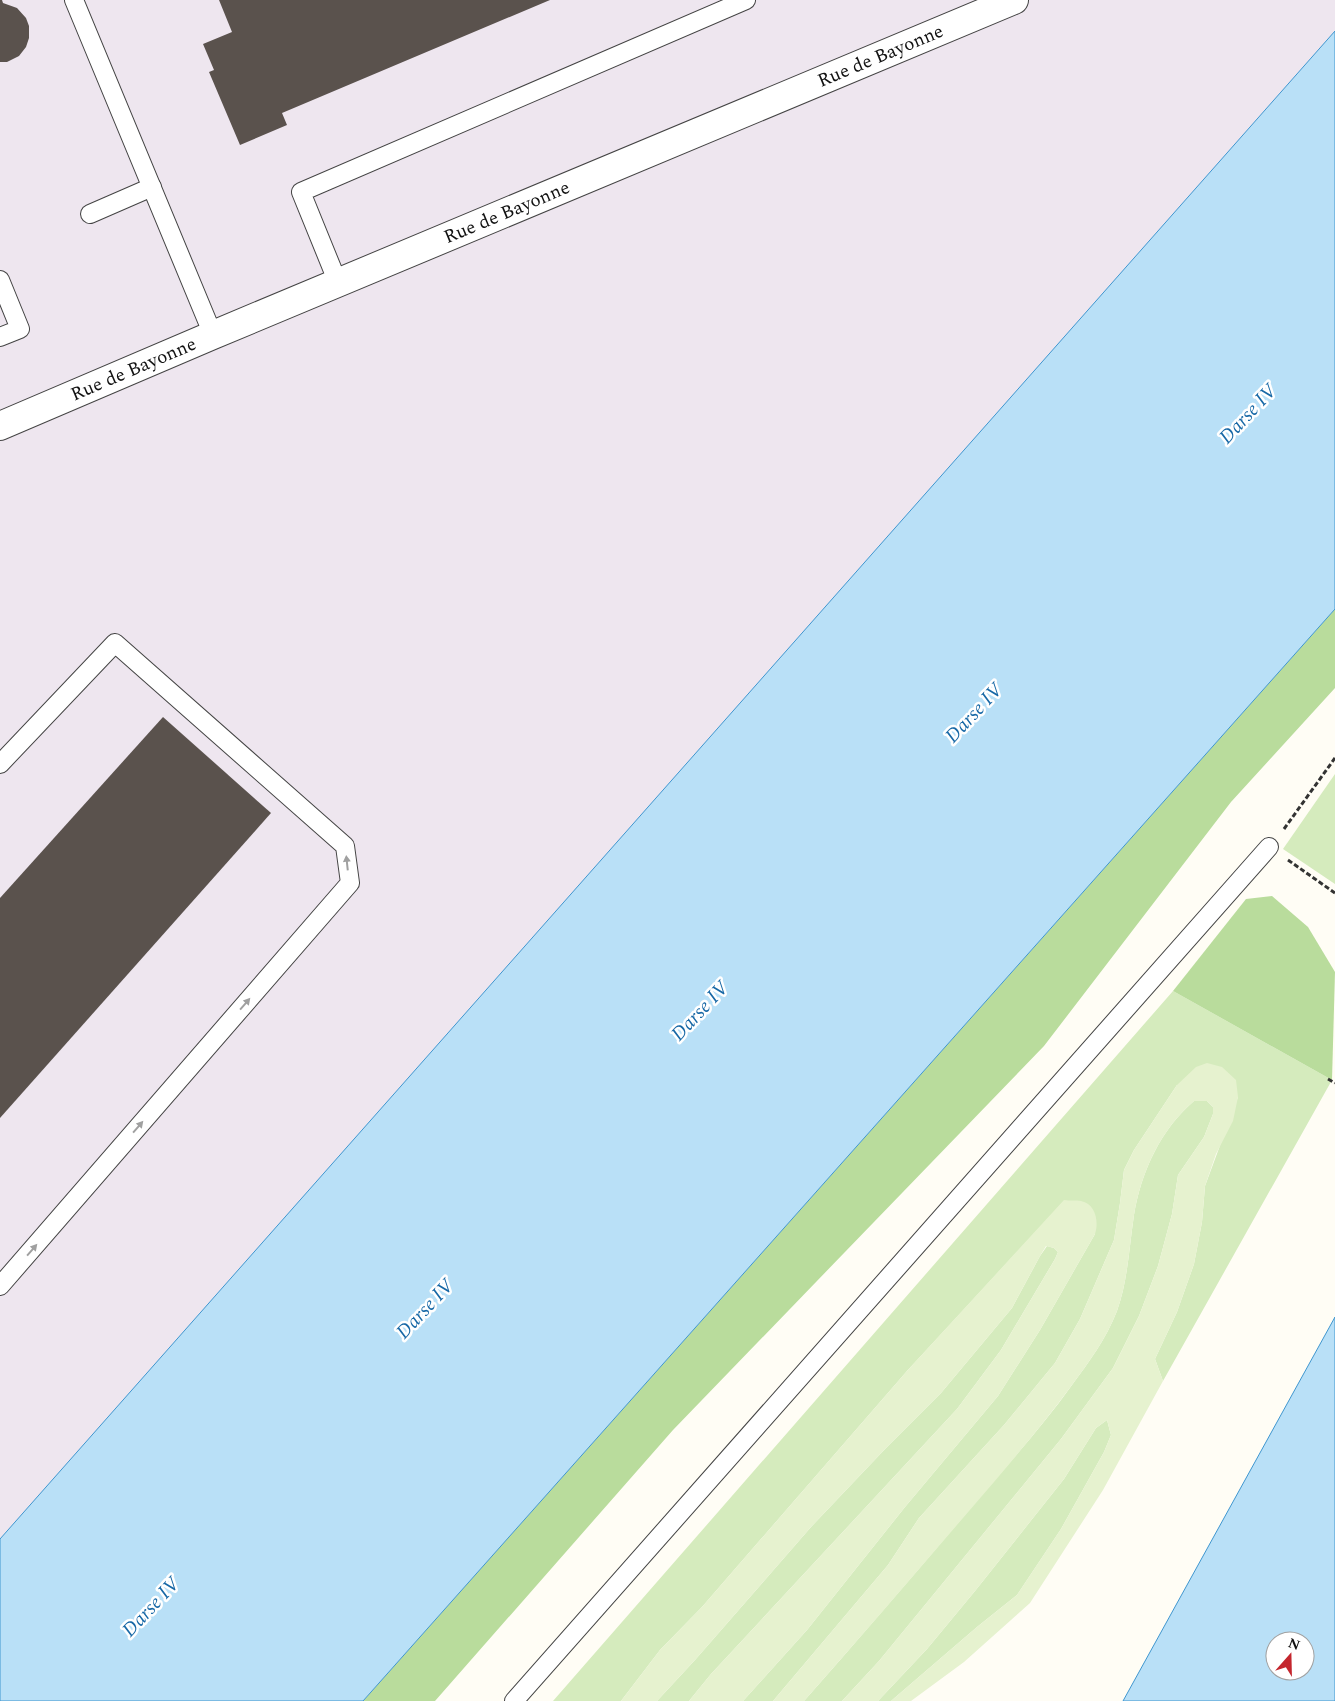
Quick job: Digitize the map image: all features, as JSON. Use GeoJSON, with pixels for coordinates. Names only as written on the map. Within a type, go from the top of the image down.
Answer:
{"type":"FeatureCollection","features":[{"type":"Feature","properties":{"kind":"street","name":"Rue de Bayonne"},"geometry":{"type":"LineString","coordinates":[[0,426],[1014,0]]}},
{"type":"Feature","properties":{"kind":"lane"},"geometry":{"type":"LineString","coordinates":[[74,0],[213,335]]}},
{"type":"Feature","properties":{"kind":"lane"},"geometry":{"type":"LineString","coordinates":[[338,283],[301,192],[746,0]]}},
{"type":"Feature","properties":{"kind":"lane"},"geometry":{"type":"LineString","coordinates":[[90,214],[152,187]]}},
{"type":"Feature","properties":{"kind":"lane"},"geometry":{"type":"LineString","coordinates":[[0,280],[20,329],[0,337]]}},
{"type":"Feature","properties":{"kind":"lane"},"geometry":{"type":"LineString","coordinates":[[0,764],[116,642],[345,846],[350,883],[0,1286]]}},
{"type":"Feature","properties":{"kind":"lane"},"geometry":{"type":"LineString","coordinates":[[514,1701],[1270,847]]}},
{"type":"Feature","properties":{"kind":"path"},"geometry":{"type":"LineString","coordinates":[[1335,758],[1270,847],[1335,893]]}},
{"type":"Feature","properties":{"kind":"path"},"geometry":{"type":"LineString","coordinates":[[1328,1079],[1335,1082]]}},
{"type":"Feature","properties":{"kind":"shaded area"},"geometry":{"type":"Polygon","coordinates":[[[0,0],[1335,0],[1335,609],[363,1701],[0,1701],[0,0]]]}},
{"type":"Feature","properties":{"kind":"green space"},"geometry":{"type":"Polygon","coordinates":[[[1335,609],[1335,688],[1231,802],[1044,1046],[673,1430],[435,1701],[363,1701],[1335,609]]]}},
{"type":"Feature","properties":{"kind":"green space"},"geometry":{"type":"Polygon","coordinates":[[[1335,774],[1335,884],[1283,849],[1335,774]]]}},
{"type":"Feature","properties":{"kind":"green space"},"geometry":{"type":"Polygon","coordinates":[[[1272,896],[1308,927],[1335,972],[1332,1080],[1173,991],[1246,899],[1272,896]]]}},
{"type":"Feature","properties":{"kind":"green space"},"geometry":{"type":"Polygon","coordinates":[[[1173,991],[1332,1080],[1163,1381],[1155,1359],[1177,1312],[1194,1264],[1202,1222],[1205,1186],[1238,1097],[1177,1085],[1134,1150],[1124,1170],[1114,1240],[1080,1319],[1055,1363],[1004,1425],[919,1518],[888,1565],[773,1701],[743,1701],[807,1630],[905,1507],[998,1396],[1040,1330],[1095,1234],[1064,1201],[907,1371],[702,1607],[660,1650],[621,1701],[553,1701],[1173,991]]]}},
{"type":"Feature","properties":{"kind":"green space"},"geometry":{"type":"Polygon","coordinates":[[[1207,1063],[1222,1067],[1236,1080],[1238,1097],[1233,1121],[1216,1154],[1205,1186],[1202,1222],[1194,1264],[1177,1312],[1155,1359],[1163,1381],[1103,1490],[1030,1603],[964,1662],[911,1701],[891,1701],[1017,1595],[1061,1529],[1104,1452],[1111,1435],[1107,1420],[1096,1428],[1064,1479],[975,1591],[927,1649],[878,1701],[842,1701],[879,1661],[1061,1439],[1113,1368],[1139,1316],[1158,1266],[1172,1214],[1178,1175],[1204,1137],[1213,1114],[1213,1107],[1207,1101],[1194,1101],[1182,1112],[1162,1138],[1147,1167],[1137,1199],[1121,1299],[1113,1321],[1085,1368],[1004,1470],[804,1701],[773,1701],[888,1565],[919,1518],[1004,1425],[1055,1363],[1080,1319],[1114,1240],[1124,1170],[1134,1150],[1177,1085],[1196,1067],[1207,1063]]]}},
{"type":"Feature","properties":{"kind":"green space"},"geometry":{"type":"Polygon","coordinates":[[[1194,1101],[1207,1101],[1213,1107],[1213,1114],[1204,1137],[1178,1175],[1172,1214],[1158,1266],[1139,1316],[1113,1368],[1061,1439],[879,1661],[842,1701],[804,1701],[1033,1436],[1097,1350],[1113,1321],[1121,1299],[1137,1199],[1147,1167],[1162,1138],[1182,1112],[1194,1101]]]}},
{"type":"Feature","properties":{"kind":"green space"},"geometry":{"type":"Polygon","coordinates":[[[1064,1200],[1086,1203],[1093,1210],[1097,1224],[1095,1234],[1040,1330],[998,1396],[905,1507],[807,1630],[743,1701],[689,1701],[711,1674],[957,1409],[1001,1350],[1055,1259],[1058,1252],[1054,1248],[1046,1246],[1012,1308],[941,1393],[811,1527],[657,1701],[621,1701],[660,1650],[702,1607],[907,1371],[1064,1200]]]}},
{"type":"Feature","properties":{"kind":"green space"},"geometry":{"type":"Polygon","coordinates":[[[1047,1246],[1054,1248],[1058,1252],[1055,1259],[1001,1350],[957,1409],[711,1674],[689,1701],[657,1701],[811,1527],[941,1393],[1012,1308],[1047,1246]]]}},
{"type":"Feature","properties":{"kind":"green space"},"geometry":{"type":"Polygon","coordinates":[[[1107,1420],[1111,1435],[1104,1452],[1061,1529],[1017,1595],[891,1701],[878,1701],[927,1649],[975,1591],[1064,1479],[1096,1428],[1107,1420]]]}},
{"type":"Feature","properties":{"kind":"water","name":"Darse IV"},"geometry":{"type":"Polygon","coordinates":[[[1335,31],[1335,609],[363,1701],[0,1701],[0,1539],[1335,31]]]}},
{"type":"Feature","properties":{"kind":"water"},"geometry":{"type":"Polygon","coordinates":[[[1335,1317],[1335,1701],[1123,1701],[1335,1317]]]}},
{"type":"Feature","properties":{"kind":"building"},"geometry":{"type":"Polygon","coordinates":[[[0,0],[17,8],[26,18],[29,26],[29,38],[26,47],[19,56],[7,62],[0,62],[0,0]]]}},
{"type":"Feature","properties":{"kind":"building"},"geometry":{"type":"Polygon","coordinates":[[[219,0],[550,0],[282,113],[287,125],[240,145],[209,72],[214,70],[203,44],[232,32],[219,0]]]}},
{"type":"Feature","properties":{"kind":"building"},"geometry":{"type":"Polygon","coordinates":[[[163,717],[271,813],[0,1118],[0,898],[163,717]]]}}]}
